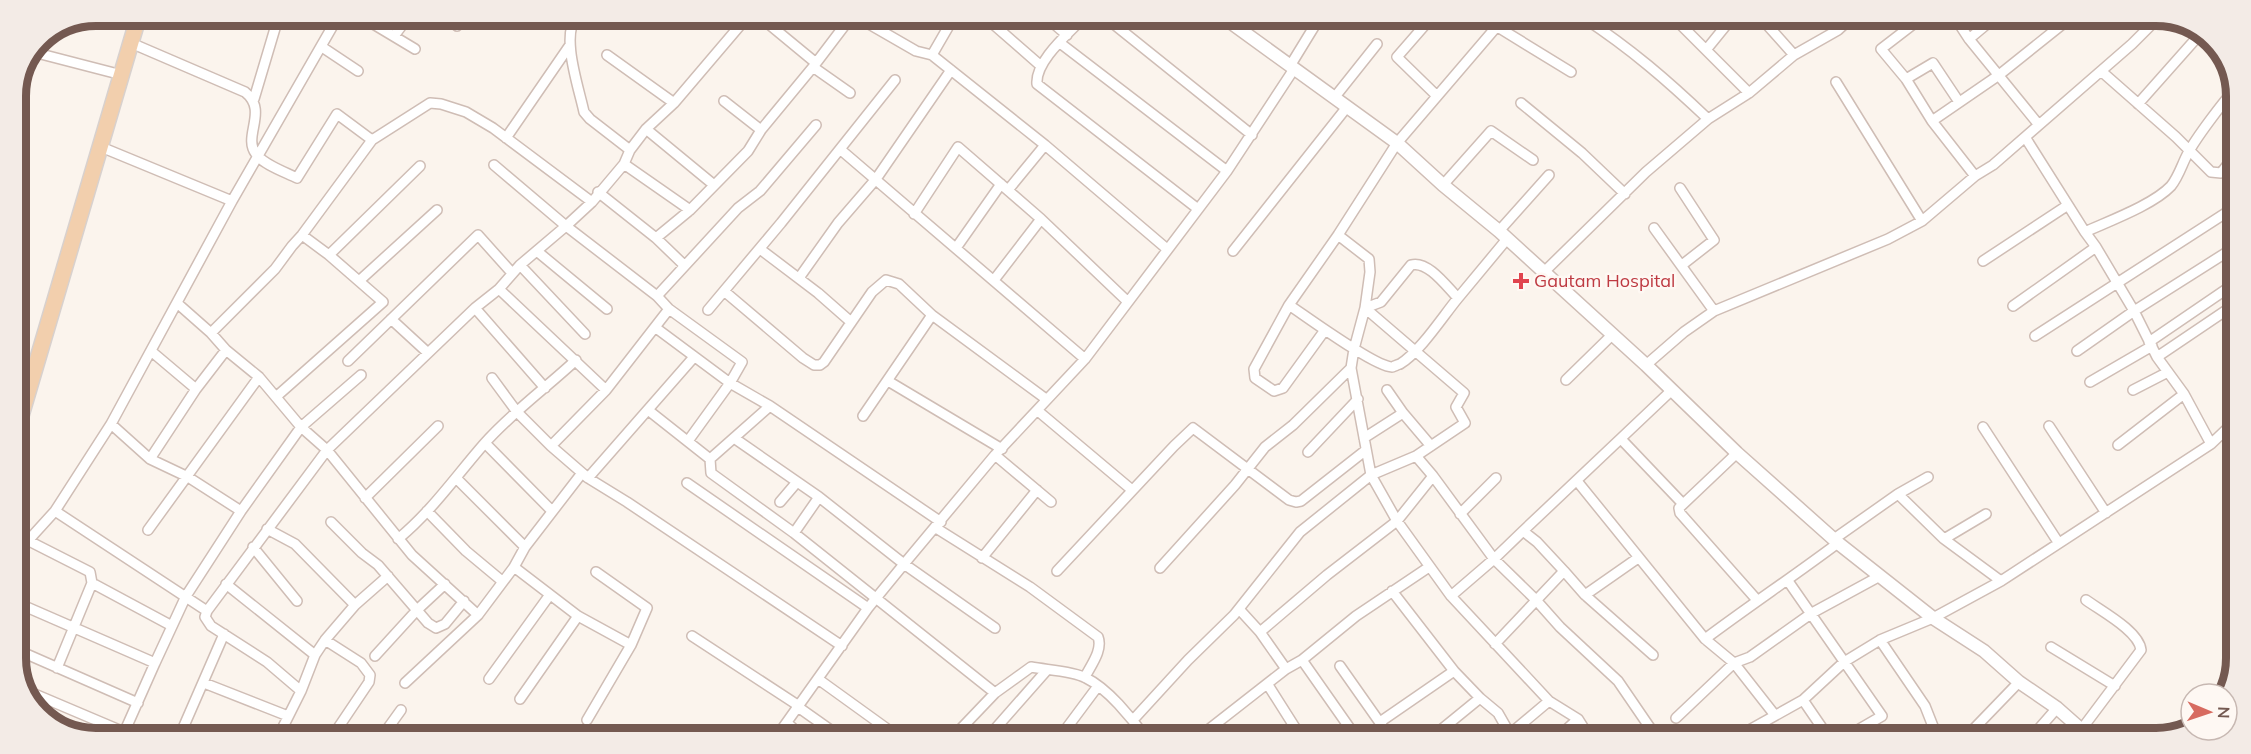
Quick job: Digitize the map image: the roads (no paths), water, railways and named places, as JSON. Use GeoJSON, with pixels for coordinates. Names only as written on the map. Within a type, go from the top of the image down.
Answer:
{"type":"FeatureCollection","features":[{"type":"Feature","properties":{"kind":"main road"},"geometry":{"type":"LineString","coordinates":[[26,377],[100,147],[135,26]]}},
{"type":"Feature","properties":{"kind":"street"},"geometry":{"type":"LineString","coordinates":[[276,26],[254,99],[256,107],[252,144],[253,151],[258,157],[297,178],[337,114],[372,140]]}},
{"type":"Feature","properties":{"kind":"street"},"geometry":{"type":"LineString","coordinates":[[57,668],[92,583],[90,572],[27,540],[55,511],[111,424],[232,201],[334,26]]}},
{"type":"Feature","properties":{"kind":"street"},"geometry":{"type":"LineString","coordinates":[[377,26],[415,49]]}},
{"type":"Feature","properties":{"kind":"street"},"geometry":{"type":"LineString","coordinates":[[394,36],[402,26]]}},
{"type":"Feature","properties":{"kind":"street"},"geometry":{"type":"LineString","coordinates":[[571,26],[570,45],[584,112],[630,150]]}},
{"type":"Feature","properties":{"kind":"street"},"geometry":{"type":"LineString","coordinates":[[301,691],[267,662],[207,621],[205,617],[207,611],[327,450],[476,308],[499,289],[520,265],[538,252],[592,202],[598,192],[624,164],[630,150],[646,129],[674,103],[739,26]]}},
{"type":"Feature","properties":{"kind":"street"},"geometry":{"type":"LineString","coordinates":[[770,26],[850,93]]}},
{"type":"Feature","properties":{"kind":"street"},"geometry":{"type":"LineString","coordinates":[[656,238],[690,210],[748,151],[761,130],[815,65],[844,26]]}},
{"type":"Feature","properties":{"kind":"street"},"geometry":{"type":"LineString","coordinates":[[874,26],[916,51],[932,55],[1044,145],[1167,249]]}},
{"type":"Feature","properties":{"kind":"street"},"geometry":{"type":"LineString","coordinates":[[932,55],[949,26]]}},
{"type":"Feature","properties":{"kind":"street"},"geometry":{"type":"LineString","coordinates":[[995,26],[1041,66]]}},
{"type":"Feature","properties":{"kind":"street"},"geometry":{"type":"LineString","coordinates":[[1056,26],[1067,35]]}},
{"type":"Feature","properties":{"kind":"street"},"geometry":{"type":"LineString","coordinates":[[1076,26],[1041,66],[1036,76],[1037,84],[1198,209]]}},
{"type":"Feature","properties":{"kind":"street"},"geometry":{"type":"LineString","coordinates":[[1116,26],[1252,135]]}},
{"type":"Feature","properties":{"kind":"street"},"geometry":{"type":"LineString","coordinates":[[1235,26],[1397,143],[1443,186],[1544,272],[1646,365],[1737,453],[1836,541],[1933,618],[1984,651],[2019,682],[2057,708],[2079,728]]}},
{"type":"Feature","properties":{"kind":"street"},"geometry":{"type":"LineString","coordinates":[[783,728],[868,609],[904,564],[999,452],[1085,359],[1252,135],[1315,26]]}},
{"type":"Feature","properties":{"kind":"street"},"geometry":{"type":"LineString","coordinates":[[1424,26],[1397,57],[1437,96]]}},
{"type":"Feature","properties":{"kind":"street"},"geometry":{"type":"LineString","coordinates":[[1325,330],[1283,388],[1274,391],[1266,388],[1255,378],[1254,369],[1289,305],[1338,235],[1397,143],[1496,26],[1571,72]]}},
{"type":"Feature","properties":{"kind":"street"},"geometry":{"type":"LineString","coordinates":[[1596,26],[1657,71],[1708,119]]}},
{"type":"Feature","properties":{"kind":"street"},"geometry":{"type":"LineString","coordinates":[[1682,26],[1749,93]]}},
{"type":"Feature","properties":{"kind":"street"},"geometry":{"type":"LineString","coordinates":[[1706,50],[1726,26]]}},
{"type":"Feature","properties":{"kind":"street"},"geometry":{"type":"LineString","coordinates":[[1768,26],[1794,55]]}},
{"type":"Feature","properties":{"kind":"street"},"geometry":{"type":"LineString","coordinates":[[1835,26],[1838,30]]}},
{"type":"Feature","properties":{"kind":"street"},"geometry":{"type":"LineString","coordinates":[[1544,272],[1646,172],[1708,119],[1749,93],[1794,55],[1842,26]]}},
{"type":"Feature","properties":{"kind":"street"},"geometry":{"type":"LineString","coordinates":[[1911,26],[1881,50],[1906,79],[1932,121],[1974,176]]}},
{"type":"Feature","properties":{"kind":"street"},"geometry":{"type":"LineString","coordinates":[[1961,26],[2038,125]]}},
{"type":"Feature","properties":{"kind":"street"},"geometry":{"type":"LineString","coordinates":[[1969,39],[1985,26]]}},
{"type":"Feature","properties":{"kind":"street"},"geometry":{"type":"LineString","coordinates":[[1932,121],[1999,75],[2060,26]]}},
{"type":"Feature","properties":{"kind":"street"},"geometry":{"type":"LineString","coordinates":[[1646,365],[1684,332],[1714,311],[1888,239],[1922,220],[1974,176],[1993,165],[2149,26]]}},
{"type":"Feature","properties":{"kind":"street"},"geometry":{"type":"LineString","coordinates":[[2138,104],[2196,39]]}},
{"type":"Feature","properties":{"kind":"street"},"geometry":{"type":"LineString","coordinates":[[130,43],[245,92],[254,99]]}},
{"type":"Feature","properties":{"kind":"street"},"geometry":{"type":"LineString","coordinates":[[1060,43],[1227,171]]}},
{"type":"Feature","properties":{"kind":"street"},"geometry":{"type":"LineString","coordinates":[[1335,98],[1377,44]]}},
{"type":"Feature","properties":{"kind":"street"},"geometry":{"type":"LineString","coordinates":[[506,138],[570,45]]}},
{"type":"Feature","properties":{"kind":"street"},"geometry":{"type":"LineString","coordinates":[[322,47],[358,71]]}},
{"type":"Feature","properties":{"kind":"street"},"geometry":{"type":"LineString","coordinates":[[40,54],[122,75]]}},
{"type":"Feature","properties":{"kind":"street"},"geometry":{"type":"LineString","coordinates":[[607,55],[674,103]]}},
{"type":"Feature","properties":{"kind":"street"},"geometry":{"type":"LineString","coordinates":[[1906,79],[1933,63],[1959,102]]}},
{"type":"Feature","properties":{"kind":"street"},"geometry":{"type":"LineString","coordinates":[[799,278],[838,223],[876,179],[951,70]]}},
{"type":"Feature","properties":{"kind":"street"},"geometry":{"type":"LineString","coordinates":[[2101,71],[2211,172],[2217,174],[2225,170]]}},
{"type":"Feature","properties":{"kind":"street"},"geometry":{"type":"LineString","coordinates":[[708,310],[841,150],[895,80]]}},
{"type":"Feature","properties":{"kind":"street"},"geometry":{"type":"LineString","coordinates":[[1836,82],[1922,220]]}},
{"type":"Feature","properties":{"kind":"street"},"geometry":{"type":"LineString","coordinates":[[724,101],[761,130]]}},
{"type":"Feature","properties":{"kind":"street"},"geometry":{"type":"LineString","coordinates":[[1521,102],[1582,153],[1625,194]]}},
{"type":"Feature","properties":{"kind":"street"},"geometry":{"type":"LineString","coordinates":[[211,333],[275,269],[372,140],[430,103],[466,112],[506,138],[592,202]]}},
{"type":"Feature","properties":{"kind":"street"},"geometry":{"type":"LineString","coordinates":[[2085,232],[2157,197],[2170,186],[2180,172],[2189,151],[2225,105]]}},
{"type":"Feature","properties":{"kind":"street"},"geometry":{"type":"LineString","coordinates":[[1233,251],[1347,107]]}},
{"type":"Feature","properties":{"kind":"street"},"geometry":{"type":"LineString","coordinates":[[657,296],[738,208],[760,191],[816,125]]}},
{"type":"Feature","properties":{"kind":"street"},"geometry":{"type":"LineString","coordinates":[[646,129],[714,185]]}},
{"type":"Feature","properties":{"kind":"street"},"geometry":{"type":"LineString","coordinates":[[1443,186],[1491,131],[1533,160]]}},
{"type":"Feature","properties":{"kind":"street"},"geometry":{"type":"LineString","coordinates":[[2025,137],[2096,247],[2134,310],[2157,357],[2184,394],[2211,444]]}},
{"type":"Feature","properties":{"kind":"street"},"geometry":{"type":"LineString","coordinates":[[957,248],[1004,187],[1044,145]]}},
{"type":"Feature","properties":{"kind":"street"},"geometry":{"type":"LineString","coordinates":[[100,147],[232,201]]}},
{"type":"Feature","properties":{"kind":"street"},"geometry":{"type":"LineString","coordinates":[[914,214],[958,147],[1041,219],[1128,302]]}},
{"type":"Feature","properties":{"kind":"street"},"geometry":{"type":"LineString","coordinates":[[841,150],[1085,359]]}},
{"type":"Feature","properties":{"kind":"street"},"geometry":{"type":"LineString","coordinates":[[624,164],[690,210]]}},
{"type":"Feature","properties":{"kind":"street"},"geometry":{"type":"LineString","coordinates":[[494,165],[566,226],[657,296],[669,309],[742,362],[730,383],[688,441]]}},
{"type":"Feature","properties":{"kind":"street"},"geometry":{"type":"LineString","coordinates":[[329,255],[420,166]]}},
{"type":"Feature","properties":{"kind":"street"},"geometry":{"type":"LineString","coordinates":[[1289,305],[1354,349],[1384,365],[1393,367],[1400,364],[1414,352],[1458,298],[1549,175]]}},
{"type":"Feature","properties":{"kind":"street"},"geometry":{"type":"LineString","coordinates":[[1680,188],[1714,240],[1682,265]]}},
{"type":"Feature","properties":{"kind":"street"},"geometry":{"type":"LineString","coordinates":[[598,192],[656,238],[684,266]]}},
{"type":"Feature","properties":{"kind":"street"},"geometry":{"type":"LineString","coordinates":[[1983,261],[2068,205]]}},
{"type":"Feature","properties":{"kind":"street"},"geometry":{"type":"LineString","coordinates":[[359,281],[437,210]]}},
{"type":"Feature","properties":{"kind":"street"},"geometry":{"type":"LineString","coordinates":[[2035,336],[2225,213]]}},
{"type":"Feature","properties":{"kind":"street"},"geometry":{"type":"LineString","coordinates":[[994,280],[1041,219]]}},
{"type":"Feature","properties":{"kind":"street"},"geometry":{"type":"LineString","coordinates":[[1654,228],[1714,311]]}},
{"type":"Feature","properties":{"kind":"street"},"geometry":{"type":"LineString","coordinates":[[277,396],[383,302],[302,235]]}},
{"type":"Feature","properties":{"kind":"street"},"geometry":{"type":"LineString","coordinates":[[348,361],[478,235],[512,273]]}},
{"type":"Feature","properties":{"kind":"street"},"geometry":{"type":"LineString","coordinates":[[1338,235],[1369,259],[1370,272],[1365,309],[1354,349],[1352,368],[1371,475],[1397,521],[1451,596],[1549,701],[1578,719],[1584,728]]}},
{"type":"Feature","properties":{"kind":"street"},"geometry":{"type":"LineString","coordinates":[[2013,306],[2096,247]]}},
{"type":"Feature","properties":{"kind":"street"},"geometry":{"type":"LineString","coordinates":[[760,249],[851,322]]}},
{"type":"Feature","properties":{"kind":"street"},"geometry":{"type":"LineString","coordinates":[[538,252],[607,309]]}},
{"type":"Feature","properties":{"kind":"street"},"geometry":{"type":"LineString","coordinates":[[2077,351],[2134,310],[2225,253]]}},
{"type":"Feature","properties":{"kind":"street"},"geometry":{"type":"LineString","coordinates":[[1365,309],[1381,302],[1411,266],[1416,264],[1427,268],[1458,298]]}},
{"type":"Feature","properties":{"kind":"street"},"geometry":{"type":"LineString","coordinates":[[520,265],[585,334]]}},
{"type":"Feature","properties":{"kind":"street"},"geometry":{"type":"LineString","coordinates":[[724,291],[814,365],[820,365],[872,292],[886,280],[899,284],[932,315],[1046,399]]}},
{"type":"Feature","properties":{"kind":"street"},"geometry":{"type":"LineString","coordinates":[[499,289],[606,390]]}},
{"type":"Feature","properties":{"kind":"street"},"geometry":{"type":"LineString","coordinates":[[2090,382],[2151,344],[2225,291]]}},
{"type":"Feature","properties":{"kind":"street"},"geometry":{"type":"LineString","coordinates":[[177,303],[211,333],[226,350],[259,377],[301,427],[327,450],[412,555],[478,615]]}},
{"type":"Feature","properties":{"kind":"street"},"geometry":{"type":"LineString","coordinates":[[476,308],[545,388]]}},
{"type":"Feature","properties":{"kind":"street"},"geometry":{"type":"LineString","coordinates":[[551,446],[606,390],[669,309]]}},
{"type":"Feature","properties":{"kind":"street"},"geometry":{"type":"LineString","coordinates":[[1133,720],[1239,609],[1300,532],[1371,475],[1416,456],[1465,423],[1456,407],[1464,393],[1365,309]]}},
{"type":"Feature","properties":{"kind":"street"},"geometry":{"type":"LineString","coordinates":[[2157,357],[2225,312]]}},
{"type":"Feature","properties":{"kind":"street"},"geometry":{"type":"LineString","coordinates":[[863,416],[932,315]]}},
{"type":"Feature","properties":{"kind":"street"},"geometry":{"type":"LineString","coordinates":[[391,319],[428,353]]}},
{"type":"Feature","properties":{"kind":"street"},"geometry":{"type":"LineString","coordinates":[[656,328],[730,383],[770,406],[982,558],[1030,587],[1098,637],[1099,650],[1085,677]]}},
{"type":"Feature","properties":{"kind":"street"},"geometry":{"type":"LineString","coordinates":[[1566,380],[1612,335]]}},
{"type":"Feature","properties":{"kind":"street"},"geometry":{"type":"LineString","coordinates":[[150,459],[196,389],[226,350]]}},
{"type":"Feature","properties":{"kind":"street"},"geometry":{"type":"LineString","coordinates":[[151,351],[196,389]]}},
{"type":"Feature","properties":{"kind":"street"},"geometry":{"type":"LineString","coordinates":[[405,683],[478,615],[552,511],[648,410],[693,357]]}},
{"type":"Feature","properties":{"kind":"street"},"geometry":{"type":"LineString","coordinates":[[398,539],[427,511],[485,442],[576,360]]}},
{"type":"Feature","properties":{"kind":"street"},"geometry":{"type":"LineString","coordinates":[[1160,568],[1265,447],[1293,425],[1352,368]]}},
{"type":"Feature","properties":{"kind":"street"},"geometry":{"type":"LineString","coordinates":[[2133,390],[2168,372]]}},
{"type":"Feature","properties":{"kind":"street"},"geometry":{"type":"LineString","coordinates":[[126,728],[186,596],[241,511],[301,427],[361,375]]}},
{"type":"Feature","properties":{"kind":"street"},"geometry":{"type":"LineString","coordinates":[[148,530],[259,377]]}},
{"type":"Feature","properties":{"kind":"street"},"geometry":{"type":"LineString","coordinates":[[492,378],[518,412],[551,446],[585,475],[842,646]]}},
{"type":"Feature","properties":{"kind":"street"},"geometry":{"type":"LineString","coordinates":[[888,381],[999,452],[1051,502]]}},
{"type":"Feature","properties":{"kind":"street"},"geometry":{"type":"LineString","coordinates":[[1387,390],[1431,446]]}},
{"type":"Feature","properties":{"kind":"street"},"geometry":{"type":"LineString","coordinates":[[1451,596],[1577,482],[1672,390]]}},
{"type":"Feature","properties":{"kind":"street"},"geometry":{"type":"LineString","coordinates":[[2118,446],[2184,394]]}},
{"type":"Feature","properties":{"kind":"street"},"geometry":{"type":"LineString","coordinates":[[1308,452],[1358,399]]}},
{"type":"Feature","properties":{"kind":"street"},"geometry":{"type":"LineString","coordinates":[[710,459],[770,406]]}},
{"type":"Feature","properties":{"kind":"street"},"geometry":{"type":"LineString","coordinates":[[648,410],[710,459],[711,473],[794,533],[995,693]]}},
{"type":"Feature","properties":{"kind":"street"},"geometry":{"type":"LineString","coordinates":[[1038,411],[1132,490]]}},
{"type":"Feature","properties":{"kind":"street"},"geometry":{"type":"LineString","coordinates":[[1364,438],[1403,413]]}},
{"type":"Feature","properties":{"kind":"street"},"geometry":{"type":"LineString","coordinates":[[111,424],[150,459],[188,477],[241,511]]}},
{"type":"Feature","properties":{"kind":"street"},"geometry":{"type":"LineString","coordinates":[[365,498],[438,426]]}},
{"type":"Feature","properties":{"kind":"street"},"geometry":{"type":"LineString","coordinates":[[2049,426],[2106,513]]}},
{"type":"Feature","properties":{"kind":"street"},"geometry":{"type":"LineString","coordinates":[[1983,427],[2058,542]]}},
{"type":"Feature","properties":{"kind":"street"},"geometry":{"type":"LineString","coordinates":[[1057,571],[1193,428],[1289,500],[1296,502],[1301,501],[1366,450]]}},
{"type":"Feature","properties":{"kind":"street"},"geometry":{"type":"LineString","coordinates":[[1751,728],[1803,700],[1844,662],[1880,640],[1933,618],[2001,581],[2211,444],[2226,430]]}},
{"type":"Feature","properties":{"kind":"street"},"geometry":{"type":"LineString","coordinates":[[734,438],[819,497],[904,564],[995,628]]}},
{"type":"Feature","properties":{"kind":"street"},"geometry":{"type":"LineString","coordinates":[[1621,439],[1683,504]]}},
{"type":"Feature","properties":{"kind":"street"},"geometry":{"type":"LineString","coordinates":[[485,442],[552,511]]}},
{"type":"Feature","properties":{"kind":"street"},"geometry":{"type":"LineString","coordinates":[[1737,453],[1679,508],[1680,513],[1757,600]]}},
{"type":"Feature","properties":{"kind":"street"},"geometry":{"type":"LineString","coordinates":[[1416,456],[1494,559],[1560,627],[1618,681],[1650,728]]}},
{"type":"Feature","properties":{"kind":"street"},"geometry":{"type":"LineString","coordinates":[[1260,632],[1327,575],[1397,521],[1433,476]]}},
{"type":"Feature","properties":{"kind":"street"},"geometry":{"type":"LineString","coordinates":[[1705,639],[1757,600],[1788,581],[1898,494],[1928,477]]}},
{"type":"Feature","properties":{"kind":"street"},"geometry":{"type":"LineString","coordinates":[[456,478],[525,547]]}},
{"type":"Feature","properties":{"kind":"street"},"geometry":{"type":"LineString","coordinates":[[1460,514],[1496,478]]}},
{"type":"Feature","properties":{"kind":"street"},"geometry":{"type":"LineString","coordinates":[[780,502],[797,482]]}},
{"type":"Feature","properties":{"kind":"street"},"geometry":{"type":"LineString","coordinates":[[1577,482],[1705,639],[1734,663],[1774,714]]}},
{"type":"Feature","properties":{"kind":"street"},"geometry":{"type":"LineString","coordinates":[[687,483],[868,609]]}},
{"type":"Feature","properties":{"kind":"street"},"geometry":{"type":"LineString","coordinates":[[982,558],[1037,490]]}},
{"type":"Feature","properties":{"kind":"street"},"geometry":{"type":"LineString","coordinates":[[1898,494],[1944,539],[2001,581]]}},
{"type":"Feature","properties":{"kind":"street"},"geometry":{"type":"LineString","coordinates":[[794,533],[819,497]]}},
{"type":"Feature","properties":{"kind":"street"},"geometry":{"type":"LineString","coordinates":[[55,511],[207,611]]}},
{"type":"Feature","properties":{"kind":"street"},"geometry":{"type":"LineString","coordinates":[[427,511],[466,550],[502,581]]}},
{"type":"Feature","properties":{"kind":"street"},"geometry":{"type":"LineString","coordinates":[[1944,539],[1986,514]]}},
{"type":"Feature","properties":{"kind":"street"},"geometry":{"type":"LineString","coordinates":[[331,522],[388,576],[428,623],[436,628],[440,628],[464,601]]}},
{"type":"Feature","properties":{"kind":"street"},"geometry":{"type":"LineString","coordinates":[[267,529],[295,544],[355,604]]}},
{"type":"Feature","properties":{"kind":"street"},"geometry":{"type":"LineString","coordinates":[[1523,531],[1537,542],[1585,595],[1653,655]]}},
{"type":"Feature","properties":{"kind":"street"},"geometry":{"type":"LineString","coordinates":[[253,547],[297,601]]}},
{"type":"Feature","properties":{"kind":"street"},"geometry":{"type":"LineString","coordinates":[[1585,595],[1638,558]]}},
{"type":"Feature","properties":{"kind":"street"},"geometry":{"type":"LineString","coordinates":[[514,567],[578,616],[631,645]]}},
{"type":"Feature","properties":{"kind":"street"},"geometry":{"type":"LineString","coordinates":[[1211,728],[1286,669],[1302,660],[1356,616],[1429,567]]}},
{"type":"Feature","properties":{"kind":"street"},"geometry":{"type":"LineString","coordinates":[[1495,644],[1564,571]]}},
{"type":"Feature","properties":{"kind":"street"},"geometry":{"type":"LineString","coordinates":[[587,720],[631,645],[647,608],[596,572]]}},
{"type":"Feature","properties":{"kind":"street"},"geometry":{"type":"LineString","coordinates":[[282,728],[301,691],[315,655],[325,640],[355,604],[388,576]]}},
{"type":"Feature","properties":{"kind":"street"},"geometry":{"type":"LineString","coordinates":[[1676,718],[1734,663],[1749,657],[1812,614],[1880,576]]}},
{"type":"Feature","properties":{"kind":"street"},"geometry":{"type":"LineString","coordinates":[[1788,581],[1882,716],[1861,728]]}},
{"type":"Feature","properties":{"kind":"street"},"geometry":{"type":"LineString","coordinates":[[92,583],[172,626]]}},
{"type":"Feature","properties":{"kind":"street"},"geometry":{"type":"LineString","coordinates":[[226,584],[315,655]]}},
{"type":"Feature","properties":{"kind":"street"},"geometry":{"type":"LineString","coordinates":[[375,656],[417,610],[445,585]]}},
{"type":"Feature","properties":{"kind":"street"},"geometry":{"type":"LineString","coordinates":[[1392,591],[1454,671],[1498,713],[1504,728]]}},
{"type":"Feature","properties":{"kind":"street"},"geometry":{"type":"LineString","coordinates":[[489,679],[549,596]]}},
{"type":"Feature","properties":{"kind":"street"},"geometry":{"type":"LineString","coordinates":[[2083,728],[2141,650],[2141,643],[2134,634],[2086,600]]}},
{"type":"Feature","properties":{"kind":"street"},"geometry":{"type":"LineString","coordinates":[[26,607],[155,663]]}},
{"type":"Feature","properties":{"kind":"street"},"geometry":{"type":"LineString","coordinates":[[1239,609],[1260,632],[1286,669]]}},
{"type":"Feature","properties":{"kind":"street"},"geometry":{"type":"LineString","coordinates":[[520,699],[578,616]]}},
{"type":"Feature","properties":{"kind":"street"},"geometry":{"type":"LineString","coordinates":[[183,728],[224,634]]}},
{"type":"Feature","properties":{"kind":"street"},"geometry":{"type":"LineString","coordinates":[[692,636],[828,728]]}},
{"type":"Feature","properties":{"kind":"street"},"geometry":{"type":"LineString","coordinates":[[325,640],[361,663],[370,675],[369,682],[339,728]]}},
{"type":"Feature","properties":{"kind":"street"},"geometry":{"type":"LineString","coordinates":[[1880,640],[1925,706],[1934,728]]}},
{"type":"Feature","properties":{"kind":"street"},"geometry":{"type":"LineString","coordinates":[[2051,648],[2115,686]]}},
{"type":"Feature","properties":{"kind":"street"},"geometry":{"type":"LineString","coordinates":[[26,654],[138,703]]}},
{"type":"Feature","properties":{"kind":"street"},"geometry":{"type":"LineString","coordinates":[[1302,660],[1350,728]]}},
{"type":"Feature","properties":{"kind":"street"},"geometry":{"type":"LineString","coordinates":[[1340,666],[1384,728]]}},
{"type":"Feature","properties":{"kind":"street"},"geometry":{"type":"LineString","coordinates":[[962,728],[995,693],[1032,667],[1085,677],[1098,686],[1139,728]]}},
{"type":"Feature","properties":{"kind":"street"},"geometry":{"type":"LineString","coordinates":[[996,728],[1047,670]]}},
{"type":"Feature","properties":{"kind":"street"},"geometry":{"type":"LineString","coordinates":[[1380,722],[1454,671]]}},
{"type":"Feature","properties":{"kind":"street"},"geometry":{"type":"LineString","coordinates":[[818,679],[886,728]]}},
{"type":"Feature","properties":{"kind":"street"},"geometry":{"type":"LineString","coordinates":[[204,682],[288,716]]}},
{"type":"Feature","properties":{"kind":"street"},"geometry":{"type":"LineString","coordinates":[[1975,728],[2019,682]]}},
{"type":"Feature","properties":{"kind":"street"},"geometry":{"type":"LineString","coordinates":[[1268,685],[1294,728]]}},
{"type":"Feature","properties":{"kind":"street"},"geometry":{"type":"LineString","coordinates":[[1067,728],[1098,686]]}},
{"type":"Feature","properties":{"kind":"street"},"geometry":{"type":"LineString","coordinates":[[37,695],[110,728]]}},
{"type":"Feature","properties":{"kind":"street"},"geometry":{"type":"LineString","coordinates":[[1443,728],[1480,698]]}},
{"type":"Feature","properties":{"kind":"street"},"geometry":{"type":"LineString","coordinates":[[1803,700],[1822,728]]}},
{"type":"Feature","properties":{"kind":"street"},"geometry":{"type":"LineString","coordinates":[[1517,728],[1549,701]]}},
{"type":"Feature","properties":{"kind":"street"},"geometry":{"type":"LineString","coordinates":[[2040,728],[2057,708]]}},
{"type":"Feature","properties":{"kind":"street"},"geometry":{"type":"LineString","coordinates":[[388,728],[401,710]]}},
{"type":"Feature","properties":{"kind":"street"},"geometry":{"type":"LineString","coordinates":[[1568,728],[1578,719]]}},
{"type":"Feature","properties":{"kind":"street"},"geometry":{"type":"LineString","coordinates":[[786,723],[792,728]]}},
{"type":"Feature","properties":{"kind":"place","name":"Gautam Hospital"},"geometry":{"type":"Point","coordinates":[1521,281]}}]}
